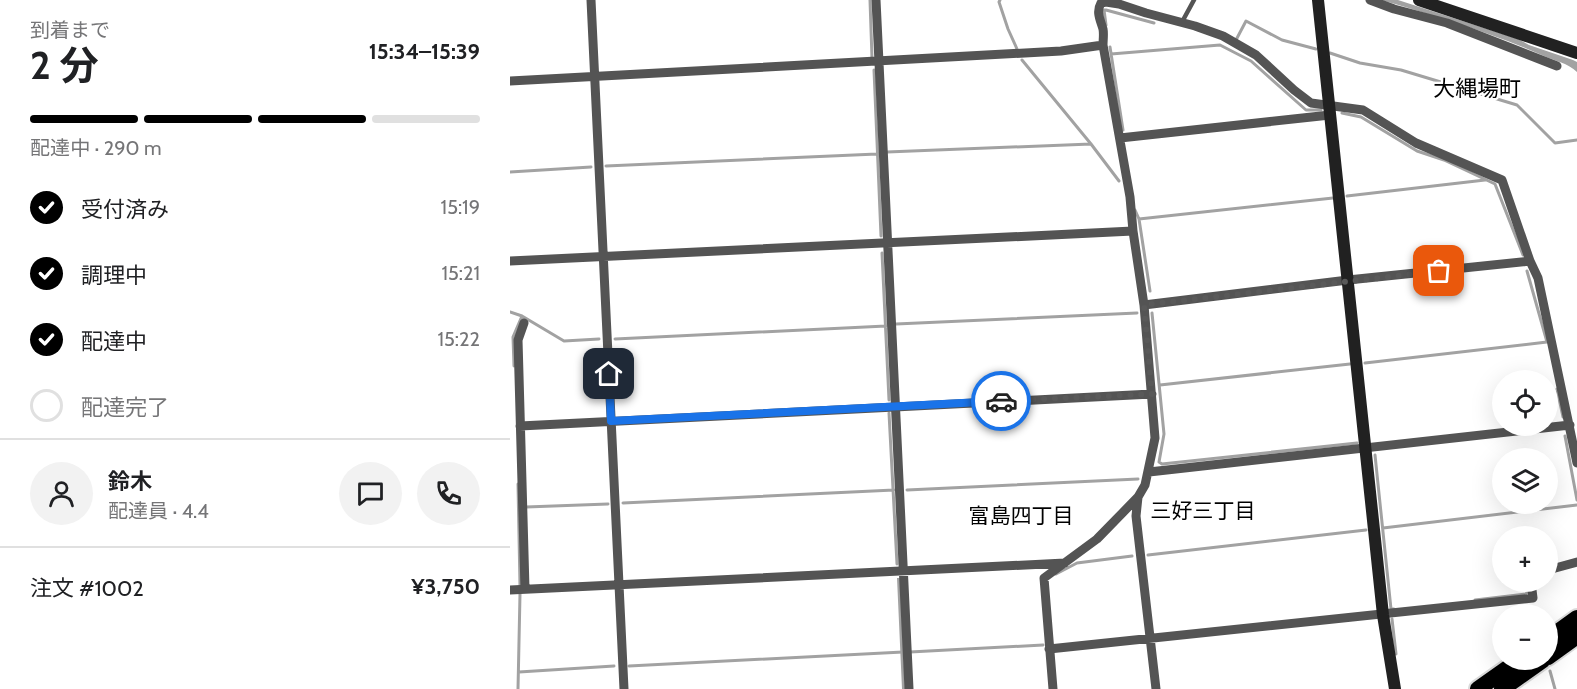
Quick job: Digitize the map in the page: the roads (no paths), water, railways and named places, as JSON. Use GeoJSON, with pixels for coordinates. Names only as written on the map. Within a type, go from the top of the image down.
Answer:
{"type":"FeatureCollection","features":[{"type":"Feature","properties":{"kind":"highway"},"geometry":{"type":"LineString","coordinates":[[1558,632],[1577,618]]}},
{"type":"Feature","properties":{"kind":"highway"},"geometry":{"type":"LineString","coordinates":[[1558,650],[1577,636]]}},
{"type":"Feature","properties":{"kind":"highway"},"geometry":{"type":"LineString","coordinates":[[1478,689],[1505,670]]}},
{"type":"Feature","properties":{"kind":"highway"},"geometry":{"type":"LineString","coordinates":[[1502,689],[1529,670]]}},
{"type":"Feature","properties":{"kind":"street"},"geometry":{"type":"LineString","coordinates":[[591,0],[624,689]]}},
{"type":"Feature","properties":{"kind":"street"},"geometry":{"type":"LineString","coordinates":[[876,0],[909,689]]}},
{"type":"Feature","properties":{"kind":"street"},"geometry":{"type":"LineString","coordinates":[[1318,0],[1383,615],[1395,689]]}},
{"type":"Feature","properties":{"kind":"street"},"geometry":{"type":"LineString","coordinates":[[1370,0],[1447,23],[1557,66]]}},
{"type":"Feature","properties":{"kind":"street"},"geometry":{"type":"LineString","coordinates":[[1419,0],[1577,54]]}},
{"type":"Feature","properties":{"kind":"street"},"geometry":{"type":"LineString","coordinates":[[1053,689],[1044,578],[1097,539],[1138,497],[1149,472],[1155,438],[1144,305],[1130,197],[1098,7],[1101,3],[1106,2],[1119,4],[1223,36],[1256,55],[1311,103],[1330,110]]}},
{"type":"Feature","properties":{"kind":"street"},"geometry":{"type":"LineString","coordinates":[[510,81],[879,62],[1060,51],[1103,45]]}},
{"type":"Feature","properties":{"kind":"street"},"geometry":{"type":"LineString","coordinates":[[1120,138],[1330,110],[1363,110],[1416,143],[1502,180],[1538,278],[1577,463]]}},
{"type":"Feature","properties":{"kind":"street"},"geometry":{"type":"LineString","coordinates":[[510,261],[1133,231]]}},
{"type":"Feature","properties":{"kind":"street"},"geometry":{"type":"LineString","coordinates":[[1144,305],[1530,261]]}},
{"type":"Feature","properties":{"kind":"street"},"geometry":{"type":"LineString","coordinates":[[524,323],[518,340],[525,589]]}},
{"type":"Feature","properties":{"kind":"street"},"geometry":{"type":"LineString","coordinates":[[520,426],[1152,394]]}},
{"type":"Feature","properties":{"kind":"street"},"geometry":{"type":"LineString","coordinates":[[1149,472],[1570,425]]}},
{"type":"Feature","properties":{"kind":"street"},"geometry":{"type":"LineString","coordinates":[[1138,497],[1136,516],[1156,689]]}},
{"type":"Feature","properties":{"kind":"street"},"geometry":{"type":"LineString","coordinates":[[1558,567],[1577,562]]}},
{"type":"Feature","properties":{"kind":"street"},"geometry":{"type":"LineString","coordinates":[[510,590],[1065,563]]}},
{"type":"Feature","properties":{"kind":"street"},"geometry":{"type":"LineString","coordinates":[[1049,650],[1533,598],[1532,592]]}},
{"type":"Feature","properties":{"kind":"lane"},"geometry":{"type":"LineString","coordinates":[[1182,22],[1194,0]]}},
{"type":"Feature","properties":{"kind":"waterway"},"geometry":{"type":"LineString","coordinates":[[870,0],[872,58]]}},
{"type":"Feature","properties":{"kind":"waterway"},"geometry":{"type":"LineString","coordinates":[[1000,0],[1008,29],[1017,49]]}},
{"type":"Feature","properties":{"kind":"waterway"},"geometry":{"type":"LineString","coordinates":[[1106,25],[1104,10],[1154,23]]}},
{"type":"Feature","properties":{"kind":"waterway"},"geometry":{"type":"LineString","coordinates":[[1236,40],[1246,21],[1282,40],[1316,49]]}},
{"type":"Feature","properties":{"kind":"waterway"},"geometry":{"type":"LineString","coordinates":[[1111,54],[1220,45],[1251,61],[1306,110],[1321,110]]}},
{"type":"Feature","properties":{"kind":"waterway"},"geometry":{"type":"LineString","coordinates":[[1110,47],[1123,130]]}},
{"type":"Feature","properties":{"kind":"waterway"},"geometry":{"type":"LineString","coordinates":[[1330,53],[1360,63],[1401,70],[1517,105],[1555,143],[1577,140]]}},
{"type":"Feature","properties":{"kind":"waterway"},"geometry":{"type":"LineString","coordinates":[[1022,60],[1119,181]]}},
{"type":"Feature","properties":{"kind":"waterway"},"geometry":{"type":"LineString","coordinates":[[874,70],[881,236]]}},
{"type":"Feature","properties":{"kind":"waterway"},"geometry":{"type":"LineString","coordinates":[[1342,113],[1361,117],[1417,151],[1444,160],[1495,184],[1523,255]]}},
{"type":"Feature","properties":{"kind":"waterway"},"geometry":{"type":"LineString","coordinates":[[887,152],[1091,144]]}},
{"type":"Feature","properties":{"kind":"waterway"},"geometry":{"type":"LineString","coordinates":[[606,166],[877,154]]}},
{"type":"Feature","properties":{"kind":"waterway"},"geometry":{"type":"LineString","coordinates":[[510,172],[591,167]]}},
{"type":"Feature","properties":{"kind":"waterway"},"geometry":{"type":"LineString","coordinates":[[1347,196],[1485,180]]}},
{"type":"Feature","properties":{"kind":"waterway"},"geometry":{"type":"LineString","coordinates":[[1139,219],[1333,198]]}},
{"type":"Feature","properties":{"kind":"waterway"},"geometry":{"type":"LineString","coordinates":[[1135,210],[1139,219],[1150,291]]}},
{"type":"Feature","properties":{"kind":"waterway"},"geometry":{"type":"LineString","coordinates":[[882,253],[889,400]]}},
{"type":"Feature","properties":{"kind":"waterway"},"geometry":{"type":"LineString","coordinates":[[1527,271],[1547,342]]}},
{"type":"Feature","properties":{"kind":"waterway"},"geometry":{"type":"LineString","coordinates":[[510,312],[522,316],[513,337],[514,366]]}},
{"type":"Feature","properties":{"kind":"waterway"},"geometry":{"type":"LineString","coordinates":[[896,324],[1137,313]]}},
{"type":"Feature","properties":{"kind":"waterway"},"geometry":{"type":"LineString","coordinates":[[1152,313],[1164,434],[1159,462],[1162,464],[1357,443]]}},
{"type":"Feature","properties":{"kind":"waterway"},"geometry":{"type":"LineString","coordinates":[[522,316],[564,341],[599,339]]}},
{"type":"Feature","properties":{"kind":"waterway"},"geometry":{"type":"LineString","coordinates":[[615,339],[886,326]]}},
{"type":"Feature","properties":{"kind":"waterway"},"geometry":{"type":"LineString","coordinates":[[1365,363],[1547,342]]}},
{"type":"Feature","properties":{"kind":"waterway"},"geometry":{"type":"LineString","coordinates":[[1160,385],[1350,364]]}},
{"type":"Feature","properties":{"kind":"waterway"},"geometry":{"type":"LineString","coordinates":[[1558,394],[1563,417]]}},
{"type":"Feature","properties":{"kind":"waterway"},"geometry":{"type":"LineString","coordinates":[[889,413],[897,564]]}},
{"type":"Feature","properties":{"kind":"waterway"},"geometry":{"type":"LineString","coordinates":[[1565,436],[1577,500]]}},
{"type":"Feature","properties":{"kind":"waterway"},"geometry":{"type":"LineString","coordinates":[[1375,455],[1391,609],[1394,609]]}},
{"type":"Feature","properties":{"kind":"waterway"},"geometry":{"type":"LineString","coordinates":[[907,490],[1138,479]]}},
{"type":"Feature","properties":{"kind":"waterway"},"geometry":{"type":"LineString","coordinates":[[518,484],[520,586]]}},
{"type":"Feature","properties":{"kind":"waterway"},"geometry":{"type":"LineString","coordinates":[[623,503],[894,490]]}},
{"type":"Feature","properties":{"kind":"waterway"},"geometry":{"type":"LineString","coordinates":[[526,507],[608,504]]}},
{"type":"Feature","properties":{"kind":"waterway"},"geometry":{"type":"LineString","coordinates":[[1383,528],[1577,505]]}},
{"type":"Feature","properties":{"kind":"waterway"},"geometry":{"type":"LineString","coordinates":[[1148,555],[1366,530]]}},
{"type":"Feature","properties":{"kind":"waterway"},"geometry":{"type":"LineString","coordinates":[[1056,574],[1077,563],[1132,556]]}},
{"type":"Feature","properties":{"kind":"waterway"},"geometry":{"type":"LineString","coordinates":[[1475,600],[1527,592]]}},
{"type":"Feature","properties":{"kind":"waterway"},"geometry":{"type":"LineString","coordinates":[[518,689],[520,594]]}},
{"type":"Feature","properties":{"kind":"waterway"},"geometry":{"type":"LineString","coordinates":[[1392,619],[1396,654]]}},
{"type":"Feature","properties":{"kind":"waterway"},"geometry":{"type":"LineString","coordinates":[[910,652],[1043,645]]}},
{"type":"Feature","properties":{"kind":"waterway"},"geometry":{"type":"LineString","coordinates":[[629,666],[903,652]]}},
{"type":"Feature","properties":{"kind":"waterway"},"geometry":{"type":"LineString","coordinates":[[519,672],[614,666]]}},
{"type":"Feature","properties":{"kind":"waterway"},"geometry":{"type":"LineString","coordinates":[[1550,671],[1555,689]]}},
{"type":"Feature","properties":{"kind":"district","name":"大縄場町"},"geometry":{"type":"Point","coordinates":[1477,88]}},
{"type":"Feature","properties":{"kind":"district","name":"三好三丁目"},"geometry":{"type":"Point","coordinates":[1203,511]}},
{"type":"Feature","properties":{"kind":"district","name":"富島四丁目"},"geometry":{"type":"Point","coordinates":[1021,516]}}]}
